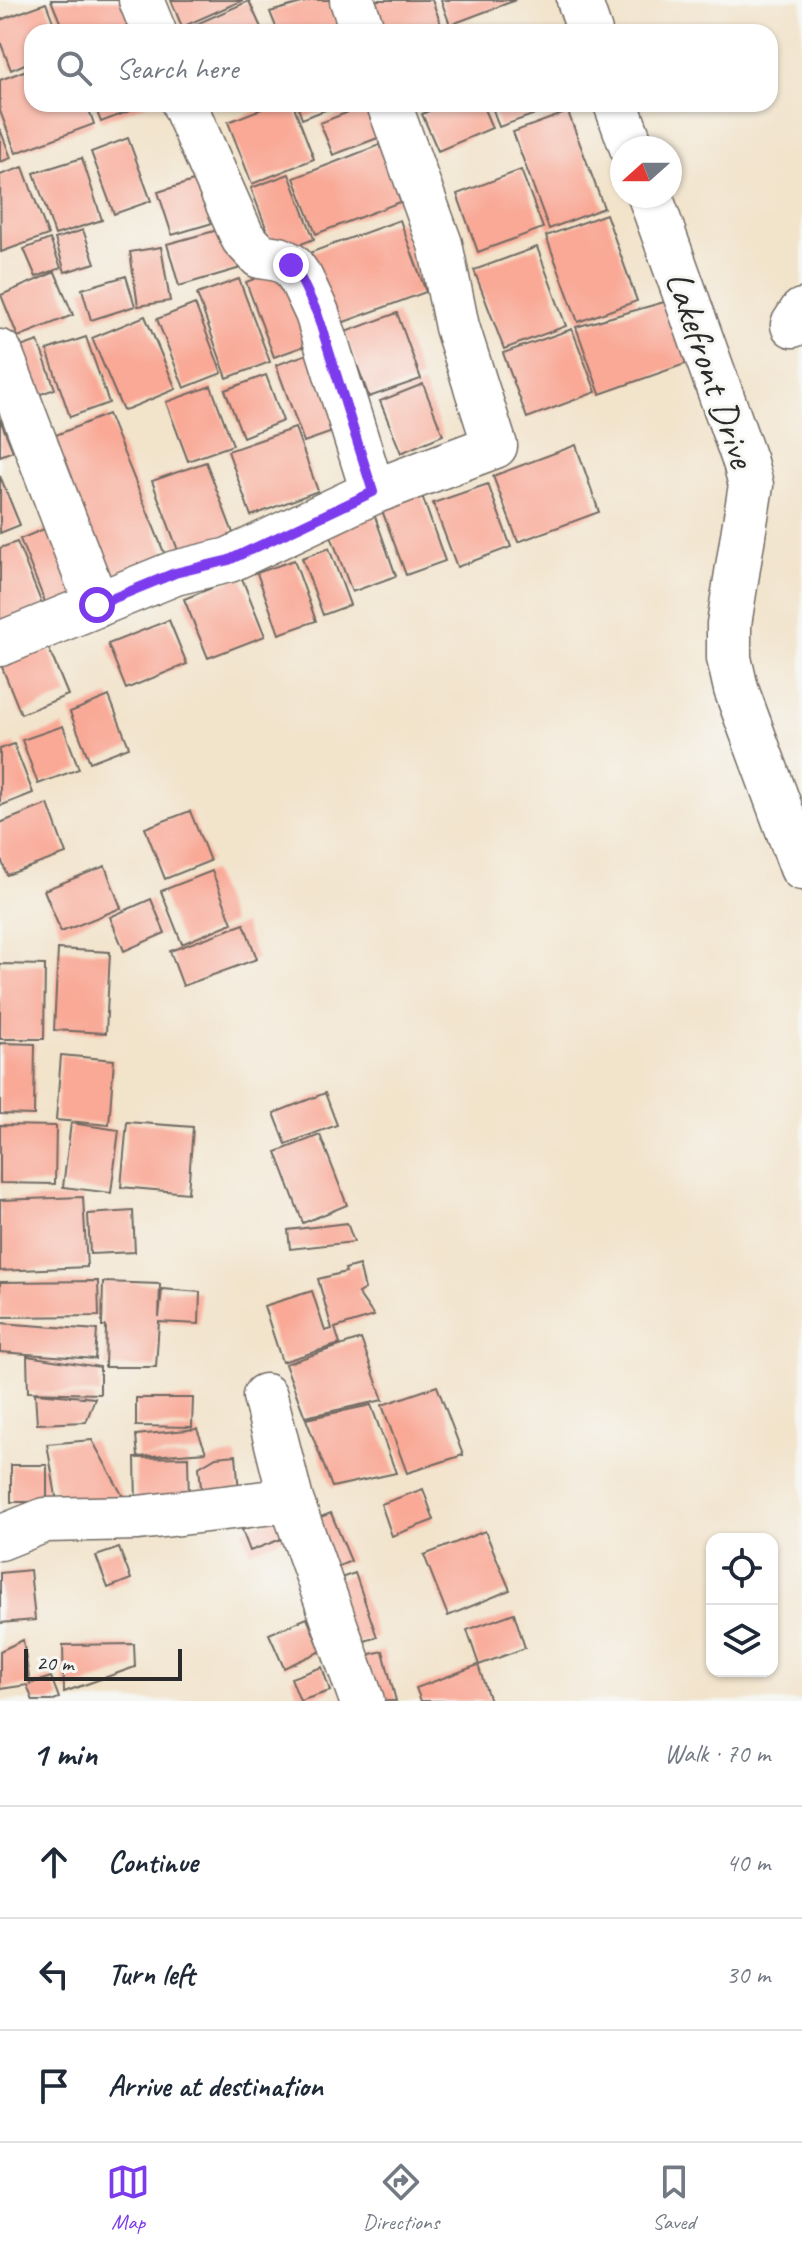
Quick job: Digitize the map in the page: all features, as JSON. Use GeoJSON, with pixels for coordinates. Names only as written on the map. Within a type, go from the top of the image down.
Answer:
{"type":"FeatureCollection","features":[{"type":"Feature","properties":{"kind":"street"},"geometry":{"type":"LineString","coordinates":[[141,0],[151,24]]}},
{"type":"Feature","properties":{"kind":"street"},"geometry":{"type":"LineString","coordinates":[[352,0],[360,24]]}},
{"type":"Feature","properties":{"kind":"street"},"geometry":{"type":"LineString","coordinates":[[579,0],[587,24]]}},
{"type":"Feature","properties":{"kind":"street"},"geometry":{"type":"LineString","coordinates":[[188,112],[243,238],[260,256],[279,259],[291,265],[301,279],[317,313],[373,492]]}},
{"type":"Feature","properties":{"kind":"street"},"geometry":{"type":"LineString","coordinates":[[0,644],[175,573],[229,560],[373,492],[495,446],[457,327],[440,244],[392,112]]}},
{"type":"Feature","properties":{"kind":"street"},"geometry":{"type":"LineString","coordinates":[[619,112],[628,136]]}},
{"type":"Feature","properties":{"kind":"street","name":"Lakefront Drive"},"geometry":{"type":"LineString","coordinates":[[654,208],[751,485],[729,624],[729,658],[736,689],[802,868]]}},
{"type":"Feature","properties":{"kind":"street"},"geometry":{"type":"LineString","coordinates":[[0,352],[97,605]]}},
{"type":"Feature","properties":{"kind":"street"},"geometry":{"type":"LineString","coordinates":[[265,1396],[291,1500],[362,1701]]}},
{"type":"Feature","properties":{"kind":"street"},"geometry":{"type":"LineString","coordinates":[[0,1538],[45,1520],[138,1518],[291,1500]]}},
{"type":"Feature","properties":{"kind":"building"},"geometry":{"type":"Polygon","coordinates":[[[51,0],[125,0],[134,24],[61,24],[51,0]]]}},
{"type":"Feature","properties":{"kind":"building"},"geometry":{"type":"Polygon","coordinates":[[[171,0],[243,0],[189,24],[181,24],[171,0]]]}},
{"type":"Feature","properties":{"kind":"building"},"geometry":{"type":"Polygon","coordinates":[[[312,0],[354,0],[349,24],[275,24],[270,12],[312,0]]]}},
{"type":"Feature","properties":{"kind":"building"},"geometry":{"type":"Polygon","coordinates":[[[363,0],[432,0],[441,24],[372,24],[363,0]]]}},
{"type":"Feature","properties":{"kind":"building"},"geometry":{"type":"Polygon","coordinates":[[[441,0],[516,0],[453,24],[450,24],[441,0]]]}},
{"type":"Feature","properties":{"kind":"building"},"geometry":{"type":"Polygon","coordinates":[[[249,1],[259,24],[196,24],[249,1]]]}},
{"type":"Feature","properties":{"kind":"building"},"geometry":{"type":"Polygon","coordinates":[[[46,3],[54,24],[24,24],[24,64],[11,70],[0,41],[0,20],[46,3]]]}},
{"type":"Feature","properties":{"kind":"building"},"geometry":{"type":"Polygon","coordinates":[[[24,71],[24,112],[90,112],[94,124],[16,153],[0,111],[0,80],[24,71]]]}},
{"type":"Feature","properties":{"kind":"building"},"geometry":{"type":"Polygon","coordinates":[[[97,112],[127,112],[101,122],[97,112]]]}},
{"type":"Feature","properties":{"kind":"building"},"geometry":{"type":"Polygon","coordinates":[[[254,112],[296,112],[314,159],[252,184],[228,122],[254,112]]]}},
{"type":"Feature","properties":{"kind":"building"},"geometry":{"type":"Polygon","coordinates":[[[300,112],[320,112],[302,119],[300,112]]]}},
{"type":"Feature","properties":{"kind":"building"},"geometry":{"type":"Polygon","coordinates":[[[348,112],[375,112],[391,133],[333,155],[320,123],[348,112]]]}},
{"type":"Feature","properties":{"kind":"building"},"geometry":{"type":"Polygon","coordinates":[[[485,112],[492,128],[438,151],[422,114],[485,112]]]}},
{"type":"Feature","properties":{"kind":"building"},"geometry":{"type":"Polygon","coordinates":[[[494,112],[541,112],[499,127],[494,112]]]}},
{"type":"Feature","properties":{"kind":"building"},"geometry":{"type":"Polygon","coordinates":[[[568,112],[604,208],[549,229],[513,132],[568,112]]]}},
{"type":"Feature","properties":{"kind":"building"},"geometry":{"type":"Polygon","coordinates":[[[0,129],[11,158],[0,162],[0,129]]]}},
{"type":"Feature","properties":{"kind":"building"},"geometry":{"type":"Polygon","coordinates":[[[128,138],[151,201],[114,214],[91,152],[128,138]]]}},
{"type":"Feature","properties":{"kind":"building"},"geometry":{"type":"Polygon","coordinates":[[[387,142],[408,199],[316,234],[294,178],[387,142]]]}},
{"type":"Feature","properties":{"kind":"building"},"geometry":{"type":"Polygon","coordinates":[[[82,158],[102,220],[55,235],[34,173],[82,158]]]}},
{"type":"Feature","properties":{"kind":"building"},"geometry":{"type":"Polygon","coordinates":[[[23,167],[48,235],[1,252],[0,175],[23,167]]]}},
{"type":"Feature","properties":{"kind":"building"},"geometry":{"type":"Polygon","coordinates":[[[229,170],[243,214],[172,235],[158,192],[229,170]]]}},
{"type":"Feature","properties":{"kind":"building"},"geometry":{"type":"Polygon","coordinates":[[[521,170],[543,228],[478,252],[457,194],[521,170]]]}},
{"type":"Feature","properties":{"kind":"building"},"geometry":{"type":"Polygon","coordinates":[[[289,174],[314,239],[276,254],[251,188],[289,174]]]}},
{"type":"Feature","properties":{"kind":"building"},"geometry":{"type":"Polygon","coordinates":[[[606,214],[637,301],[578,322],[546,236],[606,214]]]}},
{"type":"Feature","properties":{"kind":"building"},"geometry":{"type":"Polygon","coordinates":[[[400,220],[426,292],[336,325],[309,253],[400,220]]]}},
{"type":"Feature","properties":{"kind":"building"},"geometry":{"type":"Polygon","coordinates":[[[240,224],[251,265],[179,286],[167,244],[240,224]]]}},
{"type":"Feature","properties":{"kind":"building"},"geometry":{"type":"Polygon","coordinates":[[[83,230],[95,263],[65,272],[55,239],[83,230]]]}},
{"type":"Feature","properties":{"kind":"building"},"geometry":{"type":"Polygon","coordinates":[[[50,239],[61,268],[36,277],[24,249],[50,239]]]}},
{"type":"Feature","properties":{"kind":"building"},"geometry":{"type":"Polygon","coordinates":[[[161,247],[170,301],[138,306],[130,252],[161,247]]]}},
{"type":"Feature","properties":{"kind":"building"},"geometry":{"type":"Polygon","coordinates":[[[537,247],[566,326],[504,349],[474,270],[537,247]]]}},
{"type":"Feature","properties":{"kind":"building"},"geometry":{"type":"Polygon","coordinates":[[[289,266],[316,342],[274,357],[246,282],[289,266]]]}},
{"type":"Feature","properties":{"kind":"building"},"geometry":{"type":"Polygon","coordinates":[[[55,272],[73,315],[18,337],[1,295],[55,272]]]}},
{"type":"Feature","properties":{"kind":"building"},"geometry":{"type":"Polygon","coordinates":[[[126,276],[135,306],[91,320],[82,289],[126,276]]]}},
{"type":"Feature","properties":{"kind":"building"},"geometry":{"type":"Polygon","coordinates":[[[239,279],[270,362],[227,378],[197,294],[239,279]]]}},
{"type":"Feature","properties":{"kind":"building"},"geometry":{"type":"Polygon","coordinates":[[[682,297],[705,357],[600,394],[576,327],[682,297]]]}},
{"type":"Feature","properties":{"kind":"building"},"geometry":{"type":"Polygon","coordinates":[[[195,304],[222,373],[184,388],[157,319],[195,304]]]}},
{"type":"Feature","properties":{"kind":"building"},"geometry":{"type":"Polygon","coordinates":[[[397,313],[421,379],[369,397],[345,332],[397,313]]]}},
{"type":"Feature","properties":{"kind":"building"},"geometry":{"type":"Polygon","coordinates":[[[145,316],[176,389],[123,411],[92,338],[145,316]]]}},
{"type":"Feature","properties":{"kind":"building"},"geometry":{"type":"Polygon","coordinates":[[[572,329],[596,392],[527,418],[503,353],[572,329]]]}},
{"type":"Feature","properties":{"kind":"building"},"geometry":{"type":"Polygon","coordinates":[[[86,337],[109,403],[70,417],[47,350],[86,337]]]}},
{"type":"Feature","properties":{"kind":"building"},"geometry":{"type":"Polygon","coordinates":[[[38,341],[55,389],[24,400],[6,352],[38,341]]]}},
{"type":"Feature","properties":{"kind":"building"},"geometry":{"type":"Polygon","coordinates":[[[316,351],[344,428],[304,442],[276,365],[316,351]]]}},
{"type":"Feature","properties":{"kind":"building"},"geometry":{"type":"Polygon","coordinates":[[[266,375],[283,421],[243,437],[225,390],[266,375]]]}},
{"type":"Feature","properties":{"kind":"building"},"geometry":{"type":"Polygon","coordinates":[[[423,384],[443,435],[401,453],[380,401],[423,384]]]}},
{"type":"Feature","properties":{"kind":"building"},"geometry":{"type":"Polygon","coordinates":[[[211,386],[233,445],[188,461],[166,402],[211,386]]]}},
{"type":"Feature","properties":{"kind":"building"},"geometry":{"type":"Polygon","coordinates":[[[108,414],[167,560],[110,583],[51,437],[108,414]]]}},
{"type":"Feature","properties":{"kind":"building"},"geometry":{"type":"Polygon","coordinates":[[[0,419],[13,451],[0,456],[0,419]]]}},
{"type":"Feature","properties":{"kind":"building"},"geometry":{"type":"Polygon","coordinates":[[[295,428],[318,491],[251,516],[228,451],[295,428]]]}},
{"type":"Feature","properties":{"kind":"building"},"geometry":{"type":"Polygon","coordinates":[[[576,445],[599,512],[518,542],[493,476],[576,445]]]}},
{"type":"Feature","properties":{"kind":"building"},"geometry":{"type":"Polygon","coordinates":[[[206,462],[236,541],[182,561],[152,481],[206,462]]]}},
{"type":"Feature","properties":{"kind":"building"},"geometry":{"type":"Polygon","coordinates":[[[0,476],[20,525],[0,533],[0,476]]]}},
{"type":"Feature","properties":{"kind":"building"},"geometry":{"type":"Polygon","coordinates":[[[488,484],[511,547],[457,567],[433,503],[488,484]]]}},
{"type":"Feature","properties":{"kind":"building"},"geometry":{"type":"Polygon","coordinates":[[[419,487],[445,561],[406,575],[379,502],[419,487]]]}},
{"type":"Feature","properties":{"kind":"building"},"geometry":{"type":"Polygon","coordinates":[[[372,508],[396,576],[352,592],[327,525],[372,508]]]}},
{"type":"Feature","properties":{"kind":"building"},"geometry":{"type":"Polygon","coordinates":[[[63,521],[93,595],[49,612],[20,539],[63,521]]]}},
{"type":"Feature","properties":{"kind":"building"},"geometry":{"type":"Polygon","coordinates":[[[17,542],[46,614],[0,633],[0,548],[17,542]]]}},
{"type":"Feature","properties":{"kind":"building"},"geometry":{"type":"Polygon","coordinates":[[[329,548],[350,605],[323,615],[302,558],[329,548]]]}},
{"type":"Feature","properties":{"kind":"building"},"geometry":{"type":"Polygon","coordinates":[[[294,560],[316,621],[279,634],[257,573],[294,560]]]}},
{"type":"Feature","properties":{"kind":"building"},"geometry":{"type":"Polygon","coordinates":[[[241,576],[265,636],[208,658],[184,599],[241,576]]]}},
{"type":"Feature","properties":{"kind":"building"},"geometry":{"type":"Polygon","coordinates":[[[169,620],[187,664],[126,689],[108,644],[169,620]]]}},
{"type":"Feature","properties":{"kind":"building"},"geometry":{"type":"Polygon","coordinates":[[[42,632],[68,695],[21,714],[0,662],[42,632]]]}},
{"type":"Feature","properties":{"kind":"building"},"geometry":{"type":"Polygon","coordinates":[[[109,696],[129,747],[90,762],[70,712],[109,696]]]}},
{"type":"Feature","properties":{"kind":"building"},"geometry":{"type":"Polygon","coordinates":[[[63,726],[79,769],[38,784],[22,740],[63,726]]]}},
{"type":"Feature","properties":{"kind":"building"},"geometry":{"type":"Polygon","coordinates":[[[14,744],[33,793],[0,806],[0,749],[14,744]]]}},
{"type":"Feature","properties":{"kind":"building"},"geometry":{"type":"Polygon","coordinates":[[[48,804],[66,854],[7,875],[0,856],[0,823],[48,804]]]}},
{"type":"Feature","properties":{"kind":"building"},"geometry":{"type":"Polygon","coordinates":[[[190,811],[210,861],[165,879],[145,828],[190,811]]]}},
{"type":"Feature","properties":{"kind":"building"},"geometry":{"type":"Polygon","coordinates":[[[105,866],[121,908],[61,932],[44,890],[105,866]]]}},
{"type":"Feature","properties":{"kind":"building"},"geometry":{"type":"Polygon","coordinates":[[[212,871],[232,923],[182,944],[161,891],[212,871]]]}},
{"type":"Feature","properties":{"kind":"building"},"geometry":{"type":"Polygon","coordinates":[[[151,899],[165,933],[124,951],[110,917],[151,899]]]}},
{"type":"Feature","properties":{"kind":"building"},"geometry":{"type":"Polygon","coordinates":[[[244,924],[257,959],[183,986],[170,951],[244,924]]]}},
{"type":"Feature","properties":{"kind":"building"},"geometry":{"type":"Polygon","coordinates":[[[58,949],[110,952],[106,1033],[54,1030],[58,949]]]}},
{"type":"Feature","properties":{"kind":"building"},"geometry":{"type":"Polygon","coordinates":[[[0,964],[45,965],[44,1039],[0,1039],[0,964]]]}},
{"type":"Feature","properties":{"kind":"building"},"geometry":{"type":"Polygon","coordinates":[[[0,1043],[35,1044],[34,1115],[0,1114],[0,1043]]]}},
{"type":"Feature","properties":{"kind":"building"},"geometry":{"type":"Polygon","coordinates":[[[61,1055],[114,1060],[109,1125],[56,1120],[61,1055]]]}},
{"type":"Feature","properties":{"kind":"building"},"geometry":{"type":"Polygon","coordinates":[[[325,1093],[337,1125],[286,1144],[274,1113],[325,1093]]]}},
{"type":"Feature","properties":{"kind":"building"},"geometry":{"type":"Polygon","coordinates":[[[127,1122],[193,1127],[188,1193],[121,1187],[127,1122]]]}},
{"type":"Feature","properties":{"kind":"building"},"geometry":{"type":"Polygon","coordinates":[[[71,1123],[119,1130],[111,1193],[63,1187],[71,1123]]]}},
{"type":"Feature","properties":{"kind":"building"},"geometry":{"type":"Polygon","coordinates":[[[0,1125],[56,1126],[55,1184],[0,1183],[0,1125]]]}},
{"type":"Feature","properties":{"kind":"building"},"geometry":{"type":"Polygon","coordinates":[[[320,1135],[347,1205],[303,1223],[276,1152],[320,1135]]]}},
{"type":"Feature","properties":{"kind":"building"},"geometry":{"type":"Polygon","coordinates":[[[83,1197],[87,1267],[0,1271],[0,1200],[83,1197]]]}},
{"type":"Feature","properties":{"kind":"building"},"geometry":{"type":"Polygon","coordinates":[[[133,1211],[135,1252],[90,1254],[88,1214],[133,1211]]]}},
{"type":"Feature","properties":{"kind":"building"},"geometry":{"type":"Polygon","coordinates":[[[347,1223],[354,1242],[290,1249],[288,1230],[347,1223]]]}},
{"type":"Feature","properties":{"kind":"building"},"geometry":{"type":"Polygon","coordinates":[[[359,1265],[365,1289],[358,1293],[374,1316],[335,1328],[340,1344],[282,1362],[264,1306],[312,1291],[325,1331],[332,1329],[318,1279],[346,1272],[345,1269],[359,1265]]]}},
{"type":"Feature","properties":{"kind":"building"},"geometry":{"type":"Polygon","coordinates":[[[98,1281],[99,1316],[1,1317],[0,1282],[98,1281]]]}},
{"type":"Feature","properties":{"kind":"building"},"geometry":{"type":"Polygon","coordinates":[[[103,1282],[160,1284],[159,1317],[162,1289],[200,1292],[199,1324],[159,1322],[156,1367],[105,1367],[103,1282]]]}},
{"type":"Feature","properties":{"kind":"building"},"geometry":{"type":"Polygon","coordinates":[[[0,1323],[97,1330],[95,1359],[0,1352],[0,1323]]]}},
{"type":"Feature","properties":{"kind":"building"},"geometry":{"type":"Polygon","coordinates":[[[361,1339],[383,1400],[305,1417],[285,1364],[361,1339]]]}},
{"type":"Feature","properties":{"kind":"building"},"geometry":{"type":"Polygon","coordinates":[[[27,1356],[100,1367],[100,1394],[28,1392],[27,1356]]]}},
{"type":"Feature","properties":{"kind":"building"},"geometry":{"type":"Polygon","coordinates":[[[437,1386],[463,1455],[407,1473],[382,1405],[437,1386]]]}},
{"type":"Feature","properties":{"kind":"building"},"geometry":{"type":"Polygon","coordinates":[[[35,1393],[95,1398],[86,1422],[37,1424],[35,1393]]]}},
{"type":"Feature","properties":{"kind":"building"},"geometry":{"type":"Polygon","coordinates":[[[136,1398],[193,1398],[192,1427],[136,1426],[136,1398]]]}},
{"type":"Feature","properties":{"kind":"building"},"geometry":{"type":"Polygon","coordinates":[[[371,1405],[396,1473],[332,1487],[306,1419],[371,1405]]]}},
{"type":"Feature","properties":{"kind":"building"},"geometry":{"type":"Polygon","coordinates":[[[197,1429],[206,1452],[138,1457],[136,1435],[197,1429]]]}},
{"type":"Feature","properties":{"kind":"building"},"geometry":{"type":"Polygon","coordinates":[[[92,1440],[126,1502],[57,1502],[47,1444],[92,1440]]]}},
{"type":"Feature","properties":{"kind":"building"},"geometry":{"type":"Polygon","coordinates":[[[236,1455],[240,1505],[203,1507],[199,1467],[216,1457],[236,1455]]]}},
{"type":"Feature","properties":{"kind":"building"},"geometry":{"type":"Polygon","coordinates":[[[188,1457],[189,1503],[136,1505],[135,1458],[188,1457]]]}},
{"type":"Feature","properties":{"kind":"building"},"geometry":{"type":"Polygon","coordinates":[[[11,1465],[47,1465],[47,1502],[11,1502],[11,1465]]]}},
{"type":"Feature","properties":{"kind":"building"},"geometry":{"type":"Polygon","coordinates":[[[423,1489],[434,1520],[392,1536],[381,1504],[423,1489]]]}},
{"type":"Feature","properties":{"kind":"building"},"geometry":{"type":"Polygon","coordinates":[[[331,1513],[351,1561],[313,1577],[292,1528],[331,1513]]]}},
{"type":"Feature","properties":{"kind":"building"},"geometry":{"type":"Polygon","coordinates":[[[281,1515],[289,1536],[250,1551],[242,1530],[281,1515]]]}},
{"type":"Feature","properties":{"kind":"building"},"geometry":{"type":"Polygon","coordinates":[[[485,1531],[510,1590],[448,1616],[424,1555],[485,1531]]]}},
{"type":"Feature","properties":{"kind":"building"},"geometry":{"type":"Polygon","coordinates":[[[119,1548],[131,1579],[108,1588],[96,1556],[119,1548]]]}},
{"type":"Feature","properties":{"kind":"building"},"geometry":{"type":"Polygon","coordinates":[[[30,1570],[35,1620],[0,1623],[0,1573],[30,1570]]]}},
{"type":"Feature","properties":{"kind":"building"},"geometry":{"type":"Polygon","coordinates":[[[355,1573],[377,1637],[334,1651],[312,1588],[355,1573]]]}},
{"type":"Feature","properties":{"kind":"building"},"geometry":{"type":"Polygon","coordinates":[[[514,1613],[525,1648],[479,1665],[467,1630],[514,1613]]]}},
{"type":"Feature","properties":{"kind":"building"},"geometry":{"type":"Polygon","coordinates":[[[307,1618],[321,1651],[284,1668],[269,1634],[307,1618]]]}},
{"type":"Feature","properties":{"kind":"building"},"geometry":{"type":"Polygon","coordinates":[[[23,1640],[30,1684],[51,1677],[59,1698],[33,1701],[27,1685],[0,1689],[0,1651],[23,1640]]]}},
{"type":"Feature","properties":{"kind":"building"},"geometry":{"type":"Polygon","coordinates":[[[134,1644],[135,1667],[64,1692],[63,1645],[134,1644]]]}},
{"type":"Feature","properties":{"kind":"building"},"geometry":{"type":"Polygon","coordinates":[[[383,1651],[396,1701],[356,1701],[346,1660],[383,1651]]]}},
{"type":"Feature","properties":{"kind":"building"},"geometry":{"type":"Polygon","coordinates":[[[478,1665],[490,1701],[421,1701],[416,1688],[478,1665]]]}},
{"type":"Feature","properties":{"kind":"building"},"geometry":{"type":"Polygon","coordinates":[[[322,1667],[330,1691],[300,1701],[291,1678],[322,1667]]]}},
{"type":"Feature","properties":{"kind":"route"},"geometry":{"type":"LineString","coordinates":[[97,605],[175,573],[229,560],[373,492],[317,313],[291,265]]}}]}
